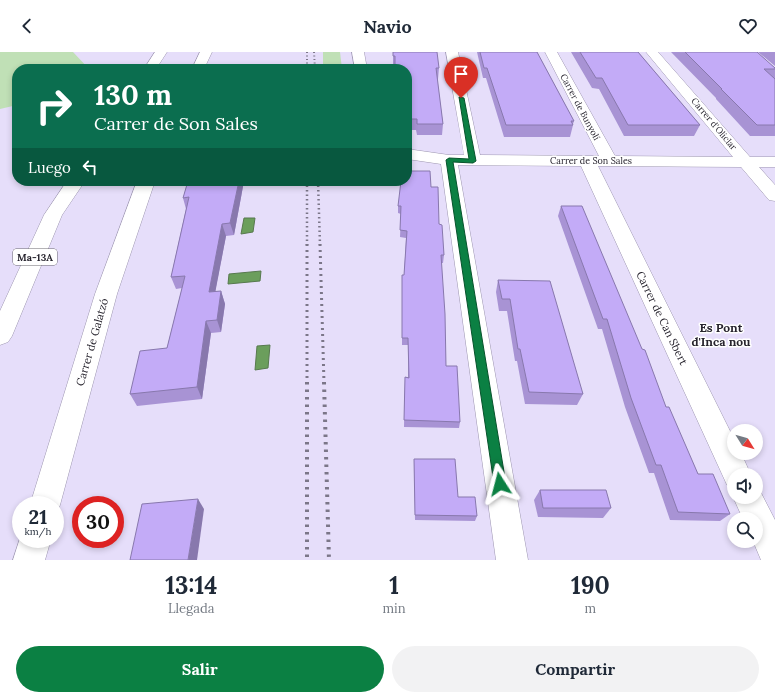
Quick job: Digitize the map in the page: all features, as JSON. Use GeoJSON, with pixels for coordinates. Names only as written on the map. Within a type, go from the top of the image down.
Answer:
{"type":"FeatureCollection","features":[{"type":"Feature","properties":{"kind":"street"},"geometry":{"type":"LineString","coordinates":[[153,64],[161,52]]}},
{"type":"Feature","properties":{"kind":"street"},"geometry":{"type":"LineString","coordinates":[[200,64],[206,52]]}},
{"type":"Feature","properties":{"kind":"street"},"geometry":{"type":"LineString","coordinates":[[358,52],[360,64]]}},
{"type":"Feature","properties":{"kind":"street"},"geometry":{"type":"LineString","coordinates":[[452,52],[473,161]]}},
{"type":"Feature","properties":{"kind":"street","name":"Carrer de Bunyolí"},"geometry":{"type":"LineString","coordinates":[[551,52],[610,161]]}},
{"type":"Feature","properties":{"kind":"street","name":"Carrer d'Oliclar"},"geometry":{"type":"LineString","coordinates":[[652,52],[775,196]]}},
{"type":"Feature","properties":{"kind":"street","name":"Carrer de Son Sales"},"geometry":{"type":"LineString","coordinates":[[412,155],[449,160],[473,161],[775,162]]}},
{"type":"Feature","properties":{"kind":"street"},"geometry":{"type":"LineString","coordinates":[[449,160],[512,560]]}},
{"type":"Feature","properties":{"kind":"street","name":"Carrer de Can Sbert"},"geometry":{"type":"LineString","coordinates":[[587,161],[734,468]]}},
{"type":"Feature","properties":{"kind":"street","name":"Ma-13A"},"geometry":{"type":"LineString","coordinates":[[0,336],[53,215],[73,186]]}},
{"type":"Feature","properties":{"kind":"street","name":"Carrer de Galatzó"},"geometry":{"type":"LineString","coordinates":[[48,496],[106,294],[144,186]]}},
{"type":"Feature","properties":{"kind":"street"},"geometry":{"type":"LineString","coordinates":[[751,504],[775,554]]}},
{"type":"Feature","properties":{"kind":"street"},"geometry":{"type":"LineString","coordinates":[[29,560],[32,548]]}},
{"type":"Feature","properties":{"kind":"shaded area"},"geometry":{"type":"Polygon","coordinates":[[[0,52],[73,52],[84,64],[12,64],[12,106],[0,109],[0,52]]]}},
{"type":"Feature","properties":{"kind":"shaded area"},"geometry":{"type":"Polygon","coordinates":[[[323,52],[340,52],[341,64],[323,64],[323,52]]]}},
{"type":"Feature","properties":{"kind":"shaded area"},"geometry":{"type":"Polygon","coordinates":[[[244,218],[255,218],[253,232],[241,234],[244,218]]]}},
{"type":"Feature","properties":{"kind":"shaded area"},"geometry":{"type":"Polygon","coordinates":[[[261,271],[260,281],[228,284],[229,274],[261,271]]]}},
{"type":"Feature","properties":{"kind":"shaded area"},"geometry":{"type":"Polygon","coordinates":[[[270,345],[268,368],[255,370],[257,346],[270,345]]]}},
{"type":"Feature","properties":{"kind":"building"},"geometry":{"type":"Polygon","coordinates":[[[393,52],[437,52],[439,68],[436,68],[443,124],[417,124],[417,119],[412,119],[412,64],[395,64],[395,56],[393,56],[393,52]]]}},
{"type":"Feature","properties":{"kind":"building"},"geometry":{"type":"Polygon","coordinates":[[[480,52],[537,52],[574,121],[571,121],[573,125],[506,125],[487,68],[484,68],[480,52]]]}},
{"type":"Feature","properties":{"kind":"building"},"geometry":{"type":"Polygon","coordinates":[[[580,52],[638,52],[700,125],[628,125],[602,78],[596,78],[580,52]]]}},
{"type":"Feature","properties":{"kind":"building"},"geometry":{"type":"Polygon","coordinates":[[[685,52],[757,52],[775,68],[764,69],[775,79],[775,125],[757,125],[685,52]]]}},
{"type":"Feature","properties":{"kind":"building"},"geometry":{"type":"Polygon","coordinates":[[[412,171],[430,171],[431,187],[438,187],[439,224],[442,225],[444,255],[441,255],[445,314],[446,366],[457,366],[460,422],[404,420],[405,377],[409,378],[408,338],[402,338],[402,275],[404,275],[407,231],[400,230],[401,206],[398,206],[400,186],[412,186],[412,171]]]}},
{"type":"Feature","properties":{"kind":"building"},"geometry":{"type":"Polygon","coordinates":[[[187,186],[238,186],[230,223],[222,224],[209,292],[221,291],[217,320],[206,321],[197,387],[130,394],[140,351],[167,348],[185,276],[171,277],[189,197],[183,198],[187,186]]]}},
{"type":"Feature","properties":{"kind":"building"},"geometry":{"type":"Polygon","coordinates":[[[561,206],[582,206],[642,349],[645,350],[666,407],[669,407],[698,474],[713,474],[729,512],[727,512],[727,514],[678,512],[661,465],[656,465],[631,398],[607,319],[603,319],[561,206]]]}},
{"type":"Feature","properties":{"kind":"building"},"geometry":{"type":"Polygon","coordinates":[[[498,280],[550,281],[583,394],[529,392],[520,349],[518,349],[510,299],[502,299],[498,280]]]}},
{"type":"Feature","properties":{"kind":"building"},"geometry":{"type":"Polygon","coordinates":[[[414,459],[455,459],[458,497],[475,497],[477,516],[415,515],[414,459]]]}},
{"type":"Feature","properties":{"kind":"building"},"geometry":{"type":"Polygon","coordinates":[[[540,490],[606,490],[611,508],[543,508],[540,490]]]}},
{"type":"Feature","properties":{"kind":"building"},"geometry":{"type":"Polygon","coordinates":[[[198,499],[188,560],[130,560],[142,504],[198,499]]]}},
{"type":"Feature","properties":{"kind":"railway"},"geometry":{"type":"LineString","coordinates":[[307,52],[307,64]]}},
{"type":"Feature","properties":{"kind":"railway"},"geometry":{"type":"LineString","coordinates":[[314,52],[315,64]]}},
{"type":"Feature","properties":{"kind":"railway"},"geometry":{"type":"LineString","coordinates":[[307,186],[307,560]]}},
{"type":"Feature","properties":{"kind":"railway"},"geometry":{"type":"LineString","coordinates":[[318,186],[320,245]]}},
{"type":"Feature","properties":{"kind":"railway"},"geometry":{"type":"LineString","coordinates":[[320,244],[324,383]]}},
{"type":"Feature","properties":{"kind":"railway"},"geometry":{"type":"LineString","coordinates":[[324,382],[329,560]]}},
{"type":"Feature","properties":{"kind":"district","name":"Es Pont d'Inca nou"},"geometry":{"type":"Point","coordinates":[721,335]}},
{"type":"Feature","properties":{"kind":"route"},"geometry":{"type":"LineString","coordinates":[[461,98],[473,161],[449,160],[500,484]]}}]}
